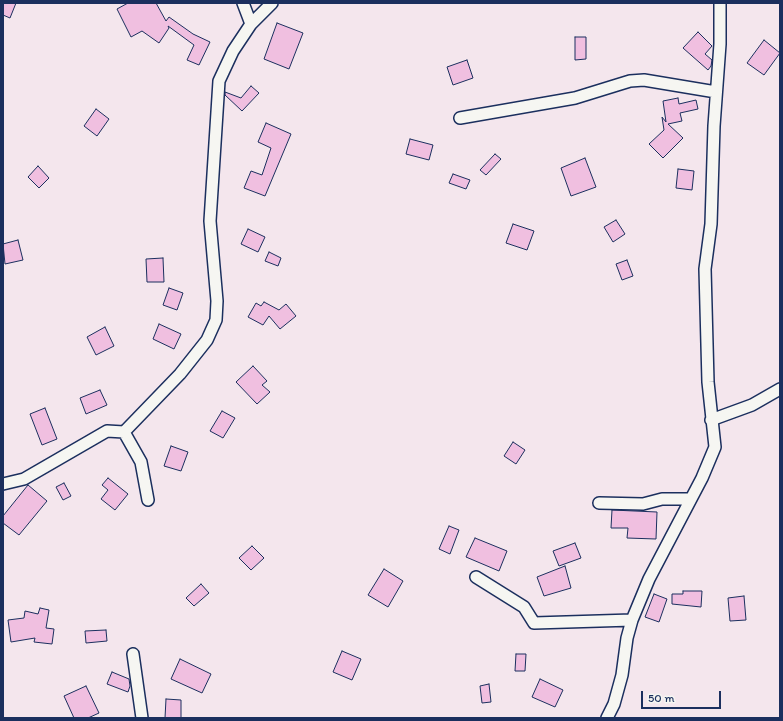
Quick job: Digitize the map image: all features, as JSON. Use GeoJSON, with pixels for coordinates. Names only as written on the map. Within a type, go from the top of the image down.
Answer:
{"type":"FeatureCollection","features":[{"type":"Feature","properties":{"kind":"street"},"geometry":{"type":"LineString","coordinates":[[243,3],[251,24]]}},
{"type":"Feature","properties":{"kind":"street"},"geometry":{"type":"LineString","coordinates":[[3,484],[24,479],[107,431],[124,432],[180,374],[207,340],[216,320],[217,301],[210,221],[219,81],[233,51],[251,24],[272,3]]}},
{"type":"Feature","properties":{"kind":"street"},"geometry":{"type":"LineString","coordinates":[[607,718],[614,704],[622,675],[627,638],[632,620],[648,579],[702,478],[715,447],[708,382],[705,269],[711,224],[716,92],[720,44],[720,3]]}},
{"type":"Feature","properties":{"kind":"street"},"geometry":{"type":"LineString","coordinates":[[460,118],[575,98],[630,81],[644,80],[716,92]]}},
{"type":"Feature","properties":{"kind":"street"},"geometry":{"type":"LineString","coordinates":[[711,420],[752,405],[780,389]]}},
{"type":"Feature","properties":{"kind":"street"},"geometry":{"type":"LineString","coordinates":[[124,432],[141,462],[148,500]]}},
{"type":"Feature","properties":{"kind":"street"},"geometry":{"type":"LineString","coordinates":[[599,503],[644,504],[662,499],[690,499]]}},
{"type":"Feature","properties":{"kind":"street"},"geometry":{"type":"LineString","coordinates":[[476,577],[524,607],[534,623],[632,620]]}},
{"type":"Feature","properties":{"kind":"street"},"geometry":{"type":"LineString","coordinates":[[133,654],[142,718]]}},
{"type":"Feature","properties":{"kind":"building"},"geometry":{"type":"Polygon","coordinates":[[[3,3],[16,3],[10,18],[3,15],[3,3]]]}},
{"type":"Feature","properties":{"kind":"building"},"geometry":{"type":"Polygon","coordinates":[[[128,3],[156,3],[166,21],[169,17],[193,34],[210,42],[199,65],[187,60],[194,45],[168,26],[169,28],[159,43],[142,31],[131,37],[117,9],[128,3]]]}},
{"type":"Feature","properties":{"kind":"building"},"geometry":{"type":"Polygon","coordinates":[[[277,23],[303,33],[289,69],[264,59],[277,23]]]}},
{"type":"Feature","properties":{"kind":"building"},"geometry":{"type":"Polygon","coordinates":[[[698,32],[712,46],[705,54],[712,60],[711,66],[708,70],[683,48],[698,32]]]}},
{"type":"Feature","properties":{"kind":"building"},"geometry":{"type":"Polygon","coordinates":[[[575,37],[586,37],[586,59],[575,60],[575,37]]]}},
{"type":"Feature","properties":{"kind":"building"},"geometry":{"type":"Polygon","coordinates":[[[764,40],[780,53],[764,75],[747,63],[764,40]]]}},
{"type":"Feature","properties":{"kind":"building"},"geometry":{"type":"Polygon","coordinates":[[[467,60],[473,78],[453,85],[447,67],[467,60]]]}},
{"type":"Feature","properties":{"kind":"building"},"geometry":{"type":"Polygon","coordinates":[[[251,86],[259,93],[242,111],[225,95],[225,92],[241,98],[251,86]]]}},
{"type":"Feature","properties":{"kind":"building"},"geometry":{"type":"Polygon","coordinates":[[[678,98],[679,104],[696,100],[698,109],[680,113],[682,121],[668,124],[683,138],[663,158],[649,144],[664,130],[662,117],[666,122],[663,101],[678,98]]]}},
{"type":"Feature","properties":{"kind":"building"},"geometry":{"type":"Polygon","coordinates":[[[96,109],[109,119],[97,136],[84,126],[96,109]]]}},
{"type":"Feature","properties":{"kind":"building"},"geometry":{"type":"Polygon","coordinates":[[[266,123],[291,134],[265,196],[244,188],[251,171],[262,175],[271,148],[258,142],[266,123]]]}},
{"type":"Feature","properties":{"kind":"building"},"geometry":{"type":"Polygon","coordinates":[[[410,139],[433,145],[429,160],[406,154],[410,139]]]}},
{"type":"Feature","properties":{"kind":"building"},"geometry":{"type":"Polygon","coordinates":[[[495,154],[501,159],[486,175],[480,170],[495,154]]]}},
{"type":"Feature","properties":{"kind":"building"},"geometry":{"type":"Polygon","coordinates":[[[585,158],[596,187],[571,196],[561,168],[585,158]]]}},
{"type":"Feature","properties":{"kind":"building"},"geometry":{"type":"Polygon","coordinates":[[[38,166],[49,178],[39,188],[28,177],[38,166]]]}},
{"type":"Feature","properties":{"kind":"building"},"geometry":{"type":"Polygon","coordinates":[[[678,169],[694,171],[692,190],[676,188],[678,169]]]}},
{"type":"Feature","properties":{"kind":"building"},"geometry":{"type":"Polygon","coordinates":[[[453,174],[470,180],[466,189],[449,183],[453,174]]]}},
{"type":"Feature","properties":{"kind":"building"},"geometry":{"type":"Polygon","coordinates":[[[616,220],[625,234],[613,242],[604,227],[616,220]]]}},
{"type":"Feature","properties":{"kind":"building"},"geometry":{"type":"Polygon","coordinates":[[[513,224],[534,231],[527,250],[506,243],[513,224]]]}},
{"type":"Feature","properties":{"kind":"building"},"geometry":{"type":"Polygon","coordinates":[[[248,229],[265,237],[258,252],[241,244],[248,229]]]}},
{"type":"Feature","properties":{"kind":"building"},"geometry":{"type":"Polygon","coordinates":[[[18,240],[23,260],[5,264],[3,244],[18,240]]]}},
{"type":"Feature","properties":{"kind":"building"},"geometry":{"type":"Polygon","coordinates":[[[269,252],[281,258],[278,266],[265,261],[269,252]]]}},
{"type":"Feature","properties":{"kind":"building"},"geometry":{"type":"Polygon","coordinates":[[[163,258],[164,282],[147,282],[146,259],[163,258]]]}},
{"type":"Feature","properties":{"kind":"building"},"geometry":{"type":"Polygon","coordinates":[[[627,260],[633,276],[622,280],[616,264],[627,260]]]}},
{"type":"Feature","properties":{"kind":"building"},"geometry":{"type":"Polygon","coordinates":[[[169,288],[183,293],[177,310],[163,305],[169,288]]]}},
{"type":"Feature","properties":{"kind":"building"},"geometry":{"type":"Polygon","coordinates":[[[264,302],[279,310],[286,304],[296,316],[280,329],[269,316],[263,325],[248,317],[256,303],[261,306],[264,302]]]}},
{"type":"Feature","properties":{"kind":"building"},"geometry":{"type":"Polygon","coordinates":[[[159,324],[181,334],[174,349],[153,339],[159,324]]]}},
{"type":"Feature","properties":{"kind":"building"},"geometry":{"type":"Polygon","coordinates":[[[105,327],[114,346],[96,355],[87,337],[105,327]]]}},
{"type":"Feature","properties":{"kind":"building"},"geometry":{"type":"Polygon","coordinates":[[[253,366],[267,381],[262,385],[270,392],[257,404],[236,382],[253,366]]]}},
{"type":"Feature","properties":{"kind":"building"},"geometry":{"type":"Polygon","coordinates":[[[100,390],[107,405],[86,414],[80,398],[100,390]]]}},
{"type":"Feature","properties":{"kind":"building"},"geometry":{"type":"Polygon","coordinates":[[[45,408],[57,439],[42,445],[30,414],[45,408]]]}},
{"type":"Feature","properties":{"kind":"building"},"geometry":{"type":"Polygon","coordinates":[[[222,411],[235,418],[223,438],[210,431],[222,411]]]}},
{"type":"Feature","properties":{"kind":"building"},"geometry":{"type":"Polygon","coordinates":[[[513,442],[525,450],[516,464],[504,456],[513,442]]]}},
{"type":"Feature","properties":{"kind":"building"},"geometry":{"type":"Polygon","coordinates":[[[171,446],[188,452],[181,471],[164,466],[171,446]]]}},
{"type":"Feature","properties":{"kind":"building"},"geometry":{"type":"Polygon","coordinates":[[[108,478],[128,494],[115,510],[101,499],[108,490],[102,485],[108,478]]]}},
{"type":"Feature","properties":{"kind":"building"},"geometry":{"type":"Polygon","coordinates":[[[64,483],[71,496],[63,500],[56,487],[64,483]]]}},
{"type":"Feature","properties":{"kind":"building"},"geometry":{"type":"Polygon","coordinates":[[[28,485],[47,501],[19,535],[3,523],[3,516],[28,485]]]}},
{"type":"Feature","properties":{"kind":"building"},"geometry":{"type":"Polygon","coordinates":[[[612,510],[657,512],[656,539],[627,538],[628,528],[611,528],[612,510]]]}},
{"type":"Feature","properties":{"kind":"building"},"geometry":{"type":"Polygon","coordinates":[[[449,526],[459,530],[450,554],[439,549],[449,526]]]}},
{"type":"Feature","properties":{"kind":"building"},"geometry":{"type":"Polygon","coordinates":[[[475,538],[507,551],[499,571],[466,557],[475,538]]]}},
{"type":"Feature","properties":{"kind":"building"},"geometry":{"type":"Polygon","coordinates":[[[575,543],[581,558],[559,566],[553,551],[575,543]]]}},
{"type":"Feature","properties":{"kind":"building"},"geometry":{"type":"Polygon","coordinates":[[[252,546],[264,558],[251,570],[239,558],[252,546]]]}},
{"type":"Feature","properties":{"kind":"building"},"geometry":{"type":"Polygon","coordinates":[[[565,566],[571,588],[544,596],[537,577],[565,566]]]}},
{"type":"Feature","properties":{"kind":"building"},"geometry":{"type":"Polygon","coordinates":[[[384,569],[403,581],[388,607],[368,595],[384,569]]]}},
{"type":"Feature","properties":{"kind":"building"},"geometry":{"type":"Polygon","coordinates":[[[201,584],[209,593],[194,606],[186,598],[201,584]]]}},
{"type":"Feature","properties":{"kind":"building"},"geometry":{"type":"Polygon","coordinates":[[[683,591],[702,591],[701,607],[672,604],[672,594],[683,594],[683,591]]]}},
{"type":"Feature","properties":{"kind":"building"},"geometry":{"type":"Polygon","coordinates":[[[654,594],[667,599],[659,622],[645,617],[654,594]]]}},
{"type":"Feature","properties":{"kind":"building"},"geometry":{"type":"Polygon","coordinates":[[[744,596],[746,620],[730,621],[728,598],[744,596]]]}},
{"type":"Feature","properties":{"kind":"building"},"geometry":{"type":"Polygon","coordinates":[[[40,608],[49,610],[46,628],[54,629],[52,644],[34,642],[35,638],[11,642],[8,620],[24,618],[25,611],[38,614],[40,608]]]}},
{"type":"Feature","properties":{"kind":"building"},"geometry":{"type":"Polygon","coordinates":[[[106,630],[107,641],[86,643],[85,631],[106,630]]]}},
{"type":"Feature","properties":{"kind":"building"},"geometry":{"type":"Polygon","coordinates":[[[342,651],[361,659],[352,680],[333,672],[342,651]]]}},
{"type":"Feature","properties":{"kind":"building"},"geometry":{"type":"Polygon","coordinates":[[[516,654],[526,654],[525,671],[515,671],[516,654]]]}},
{"type":"Feature","properties":{"kind":"building"},"geometry":{"type":"Polygon","coordinates":[[[180,659],[211,674],[202,693],[171,679],[180,659]]]}},
{"type":"Feature","properties":{"kind":"building"},"geometry":{"type":"Polygon","coordinates":[[[112,672],[129,679],[130,686],[128,692],[107,684],[112,672]]]}},
{"type":"Feature","properties":{"kind":"building"},"geometry":{"type":"Polygon","coordinates":[[[540,679],[563,690],[555,707],[532,697],[540,679]]]}},
{"type":"Feature","properties":{"kind":"building"},"geometry":{"type":"Polygon","coordinates":[[[489,684],[491,702],[482,703],[480,686],[489,684]]]}},
{"type":"Feature","properties":{"kind":"building"},"geometry":{"type":"Polygon","coordinates":[[[86,686],[99,713],[88,718],[74,718],[64,696],[86,686]]]}},
{"type":"Feature","properties":{"kind":"building"},"geometry":{"type":"Polygon","coordinates":[[[166,699],[181,700],[181,718],[165,718],[166,699]]]}}]}
